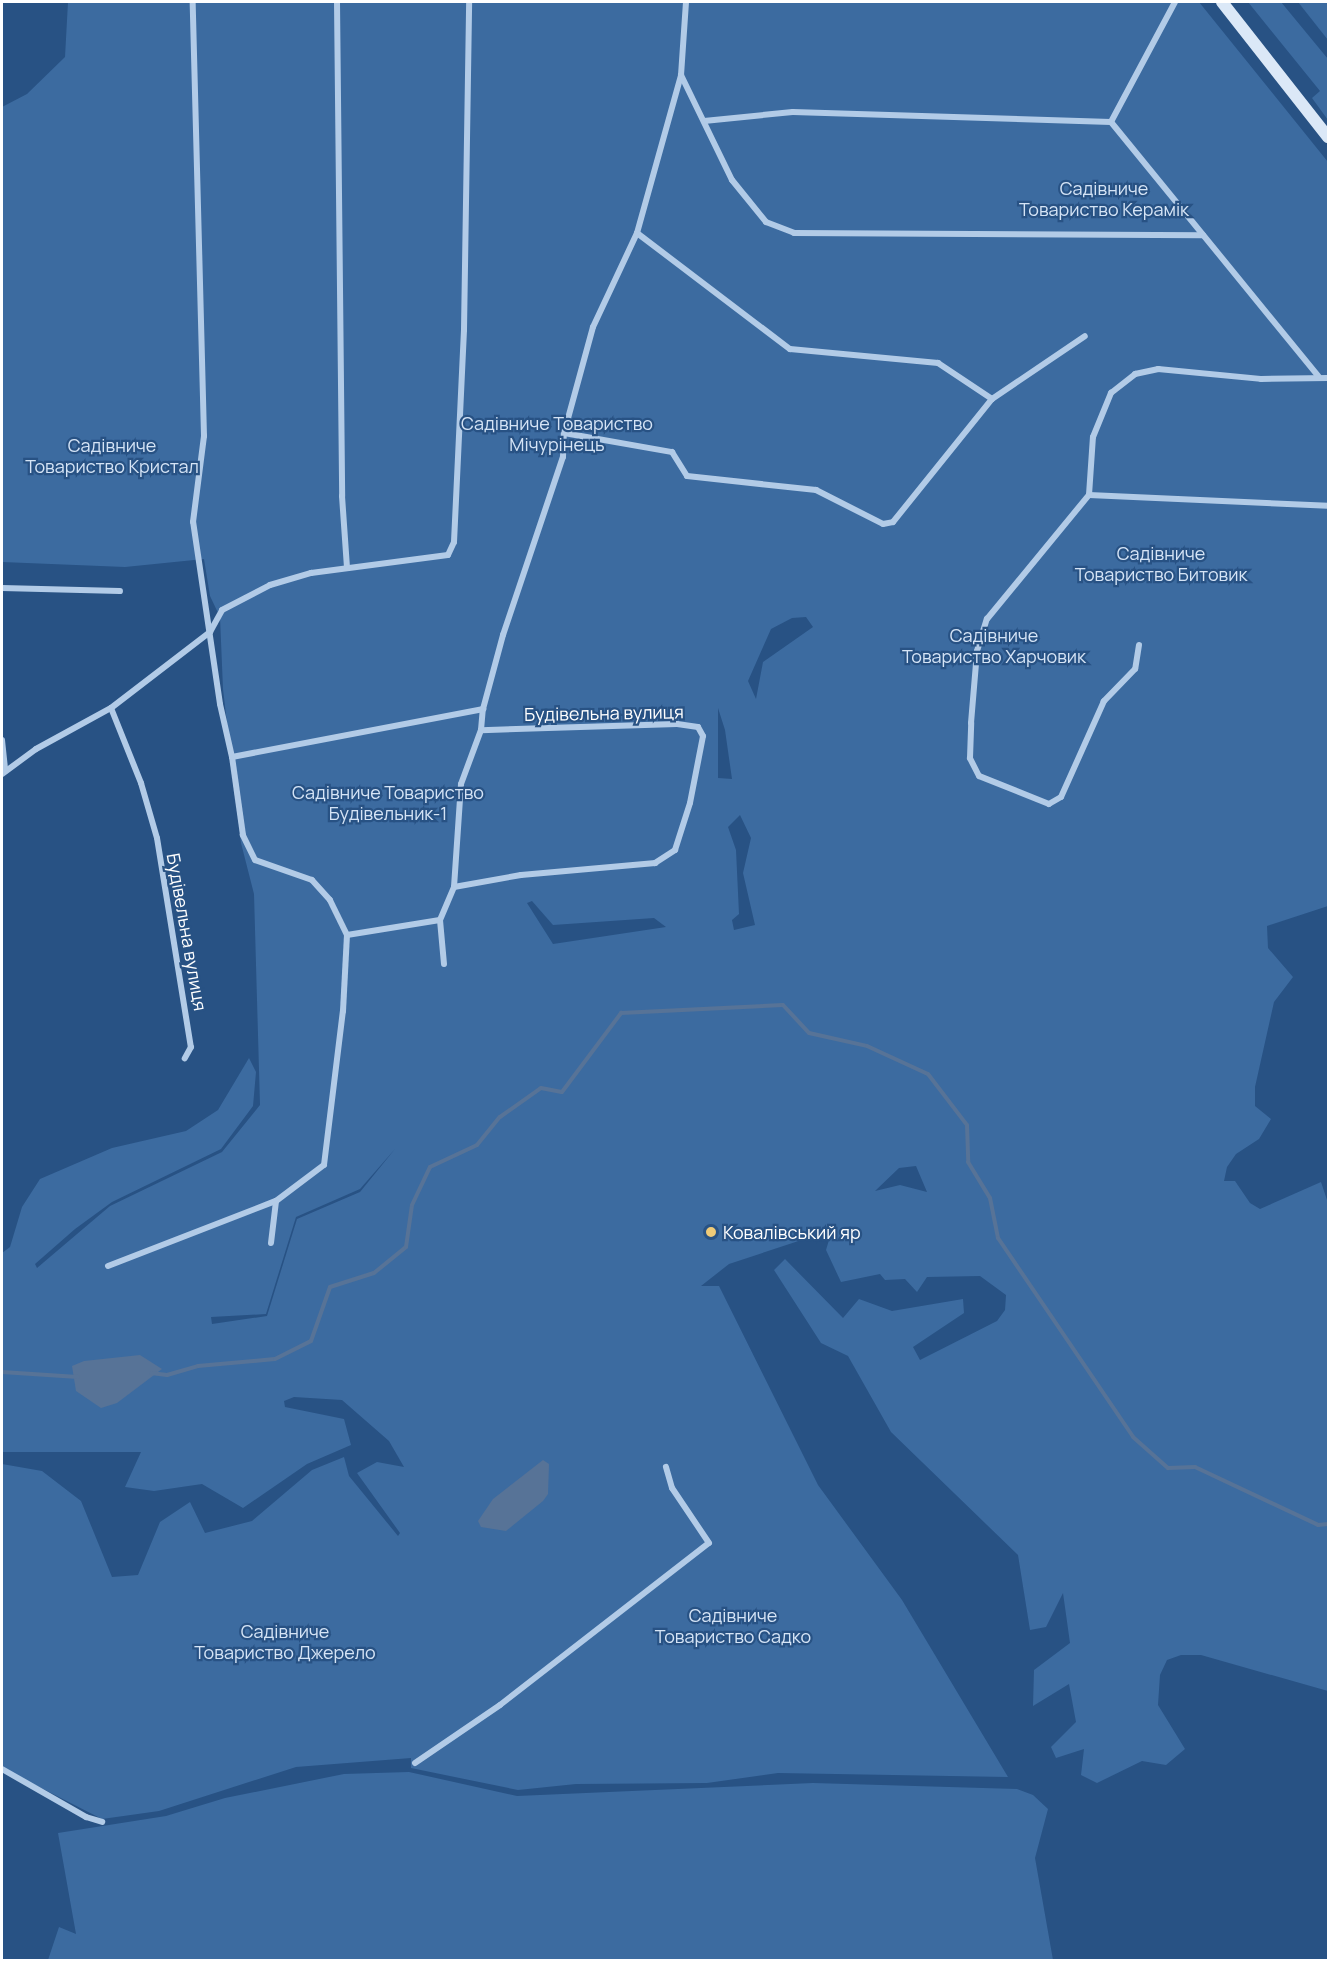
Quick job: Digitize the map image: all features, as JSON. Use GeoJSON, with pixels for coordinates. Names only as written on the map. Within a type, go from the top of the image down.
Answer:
{"type":"FeatureCollection","features":[{"type":"Feature","properties":{"kind":"main road"},"geometry":{"type":"LineString","coordinates":[[1222,2],[1329,137]]}},
{"type":"Feature","properties":{"kind":"street"},"geometry":{"type":"LineString","coordinates":[[108,1266],[276,1201],[324,1165],[343,1011],[347,935],[330,900],[312,880],[255,861],[243,835],[193,522],[204,436],[193,2]]}},
{"type":"Feature","properties":{"kind":"street"},"geometry":{"type":"LineString","coordinates":[[337,2],[342,496],[347,568]]}},
{"type":"Feature","properties":{"kind":"street"},"geometry":{"type":"LineString","coordinates":[[3,773],[36,748],[111,708],[210,632],[222,610],[270,585],[347,568],[434,560],[448,555],[454,542],[464,330],[469,2]]}},
{"type":"Feature","properties":{"kind":"street"},"geometry":{"type":"LineString","coordinates":[[444,964],[440,920],[454,887],[460,784],[481,730],[483,709],[503,635],[563,457],[564,433],[593,327],[637,233],[681,75],[686,2]]}},
{"type":"Feature","properties":{"kind":"street"},"geometry":{"type":"LineString","coordinates":[[1110,122],[1174,2]]}},
{"type":"Feature","properties":{"kind":"street"},"geometry":{"type":"LineString","coordinates":[[681,75],[732,180],[766,222],[794,233],[1203,235]]}},
{"type":"Feature","properties":{"kind":"street"},"geometry":{"type":"LineString","coordinates":[[704,121],[794,112],[1110,122],[1318,376]]}},
{"type":"Feature","properties":{"kind":"street"},"geometry":{"type":"LineString","coordinates":[[637,233],[790,349],[938,363],[992,399]]}},
{"type":"Feature","properties":{"kind":"street"},"geometry":{"type":"LineString","coordinates":[[564,433],[672,452],[687,476],[816,490],[883,524],[893,522],[992,399],[1085,336]]}},
{"type":"Feature","properties":{"kind":"street"},"geometry":{"type":"LineString","coordinates":[[1139,645],[1135,669],[1104,701],[1061,797],[1049,804],[979,776],[970,758],[971,723],[977,651],[987,619],[1089,495],[1093,437],[1111,393],[1135,374],[1158,369],[1261,379],[1318,376],[1329,378]]}},
{"type":"Feature","properties":{"kind":"street"},"geometry":{"type":"LineString","coordinates":[[1089,495],[1329,506]]}},
{"type":"Feature","properties":{"kind":"street"},"geometry":{"type":"LineString","coordinates":[[2,588],[120,591]]}},
{"type":"Feature","properties":{"kind":"street","name":"Будівельна вулиця"},"geometry":{"type":"LineString","coordinates":[[111,708],[141,783],[157,838],[191,1047],[184,1059]]}},
{"type":"Feature","properties":{"kind":"street"},"geometry":{"type":"LineString","coordinates":[[232,757],[483,709]]}},
{"type":"Feature","properties":{"kind":"street","name":"Будівельна вулиця"},"geometry":{"type":"LineString","coordinates":[[454,887],[521,875],[655,863],[675,850],[690,803],[703,736],[698,727],[677,724],[481,730]]}},
{"type":"Feature","properties":{"kind":"street"},"geometry":{"type":"LineString","coordinates":[[2,740],[3,773]]}},
{"type":"Feature","properties":{"kind":"street"},"geometry":{"type":"LineString","coordinates":[[347,935],[440,920]]}},
{"type":"Feature","properties":{"kind":"street"},"geometry":{"type":"LineString","coordinates":[[271,1243],[276,1201]]}},
{"type":"Feature","properties":{"kind":"street"},"geometry":{"type":"LineString","coordinates":[[415,1763],[517,1692],[709,1543],[672,1488],[666,1467]]}},
{"type":"Feature","properties":{"kind":"street"},"geometry":{"type":"LineString","coordinates":[[2,1769],[86,1817],[102,1822]]}},
{"type":"Feature","properties":{"kind":"green space"},"geometry":{"type":"Polygon","coordinates":[[[68,2],[1199,2],[1328,162],[1328,906],[1267,926],[1268,948],[1293,977],[1274,1002],[1255,1087],[1255,1106],[1271,1119],[1259,1139],[1236,1154],[1227,1167],[1224,1181],[1235,1181],[1250,1203],[1260,1209],[1321,1182],[1328,1203],[1328,1691],[1201,1655],[1181,1655],[1167,1660],[1160,1675],[1158,1705],[1185,1749],[1166,1765],[1142,1761],[1097,1783],[1081,1775],[1084,1749],[1056,1758],[1051,1747],[1076,1722],[1069,1684],[1033,1706],[1034,1670],[1070,1643],[1063,1593],[1046,1627],[1030,1630],[1018,1555],[891,1432],[848,1356],[821,1343],[774,1270],[785,1259],[843,1318],[859,1299],[892,1311],[963,1299],[964,1313],[913,1347],[920,1360],[997,1321],[1005,1310],[1006,1295],[980,1276],[927,1277],[917,1292],[905,1279],[885,1280],[880,1274],[841,1282],[826,1250],[832,1230],[729,1264],[701,1286],[719,1286],[818,1485],[902,1600],[1008,1777],[778,1773],[707,1783],[576,1784],[518,1790],[411,1768],[411,1758],[296,1767],[159,1811],[102,1819],[2,1768],[2,1464],[42,1471],[81,1501],[112,1577],[138,1575],[160,1522],[190,1502],[205,1533],[252,1521],[312,1470],[344,1457],[349,1476],[398,1536],[400,1533],[357,1473],[377,1462],[404,1467],[389,1441],[342,1400],[294,1397],[284,1401],[285,1407],[344,1419],[351,1445],[307,1464],[243,1508],[202,1484],[154,1491],[125,1487],[141,1452],[2,1452],[2,1253],[10,1247],[22,1207],[40,1179],[112,1148],[186,1131],[218,1110],[249,1058],[256,1072],[253,1106],[221,1149],[112,1202],[75,1229],[35,1264],[37,1268],[110,1206],[222,1152],[260,1105],[254,894],[241,843],[223,689],[220,617],[210,596],[204,559],[125,567],[2,562],[2,107],[27,94],[65,57],[68,2]],[[806,617],[792,618],[771,629],[748,681],[756,699],[763,662],[813,627],[806,617]],[[718,708],[718,778],[732,779],[725,730],[718,708]],[[740,815],[728,827],[736,850],[739,914],[732,920],[734,930],[755,925],[743,873],[751,838],[740,815]],[[532,901],[527,903],[553,944],[666,927],[654,918],[553,925],[532,901]],[[395,1149],[360,1189],[296,1217],[266,1314],[211,1317],[212,1324],[267,1316],[297,1219],[360,1192],[395,1149]],[[916,1166],[899,1168],[875,1191],[900,1185],[927,1192],[916,1166]]]}},
{"type":"Feature","properties":{"kind":"green space"},"geometry":{"type":"Polygon","coordinates":[[[1248,2],[1281,2],[1328,59],[1328,120],[1312,98],[1320,91],[1248,2]]]}},
{"type":"Feature","properties":{"kind":"green space"},"geometry":{"type":"Polygon","coordinates":[[[1298,2],[1328,2],[1328,40],[1298,2]]]}},
{"type":"Feature","properties":{"kind":"green space"},"geometry":{"type":"Polygon","coordinates":[[[409,1772],[517,1796],[813,1783],[1017,1789],[1033,1795],[1048,1809],[1035,1858],[1053,1960],[48,1960],[59,1927],[76,1934],[58,1833],[166,1816],[225,1798],[344,1774],[409,1772]]]}},
{"type":"Feature","properties":{"kind":"shaded area"},"geometry":{"type":"Polygon","coordinates":[[[140,1355],[162,1369],[117,1403],[101,1408],[76,1391],[72,1366],[84,1361],[140,1355]]]}},
{"type":"Feature","properties":{"kind":"shaded area"},"geometry":{"type":"Polygon","coordinates":[[[543,1460],[549,1464],[548,1494],[543,1501],[506,1531],[481,1527],[478,1521],[493,1499],[543,1460]]]}},
{"type":"Feature","properties":{"kind":"waterway"},"geometry":{"type":"LineString","coordinates":[[151,1373],[167,1375],[198,1366],[275,1359],[311,1341],[330,1287],[374,1273],[406,1247],[412,1205],[430,1167],[477,1145],[500,1117],[541,1088],[562,1092],[621,1013],[783,1005],[809,1033],[867,1046],[928,1074],[967,1125],[968,1162],[990,1198],[998,1238],[1133,1437],[1168,1468],[1195,1467],[1318,1525],[1328,1524]]}},
{"type":"Feature","properties":{"kind":"waterway"},"geometry":{"type":"LineString","coordinates":[[2,1372],[78,1377]]}},
{"type":"Feature","properties":{"kind":"place","name":"Ковалівський яр"},"geometry":{"type":"Point","coordinates":[711,1232]}},
{"type":"Feature","properties":{"kind":"park label","name":"Садівниче Товариство Керамік"},"geometry":{"type":"Point","coordinates":[1104,199]}},
{"type":"Feature","properties":{"kind":"park label","name":"Садівниче Товариство Мічурінець"},"geometry":{"type":"Point","coordinates":[557,434]}},
{"type":"Feature","properties":{"kind":"park label","name":"Садівниче Товариство Кристал"},"geometry":{"type":"Point","coordinates":[112,456]}},
{"type":"Feature","properties":{"kind":"park label","name":"Садівниче Товариство Битовик"},"geometry":{"type":"Point","coordinates":[1161,564]}},
{"type":"Feature","properties":{"kind":"park label","name":"Садівниче Товариство Харчовик"},"geometry":{"type":"Point","coordinates":[994,646]}},
{"type":"Feature","properties":{"kind":"park label","name":"Садівниче Товариство Будівельник-1"},"geometry":{"type":"Point","coordinates":[388,803]}},
{"type":"Feature","properties":{"kind":"park label","name":"Садівниче Товариство Садко"},"geometry":{"type":"Point","coordinates":[733,1626]}},
{"type":"Feature","properties":{"kind":"park label","name":"Садівниче Товариство Джерело"},"geometry":{"type":"Point","coordinates":[285,1642]}}]}
